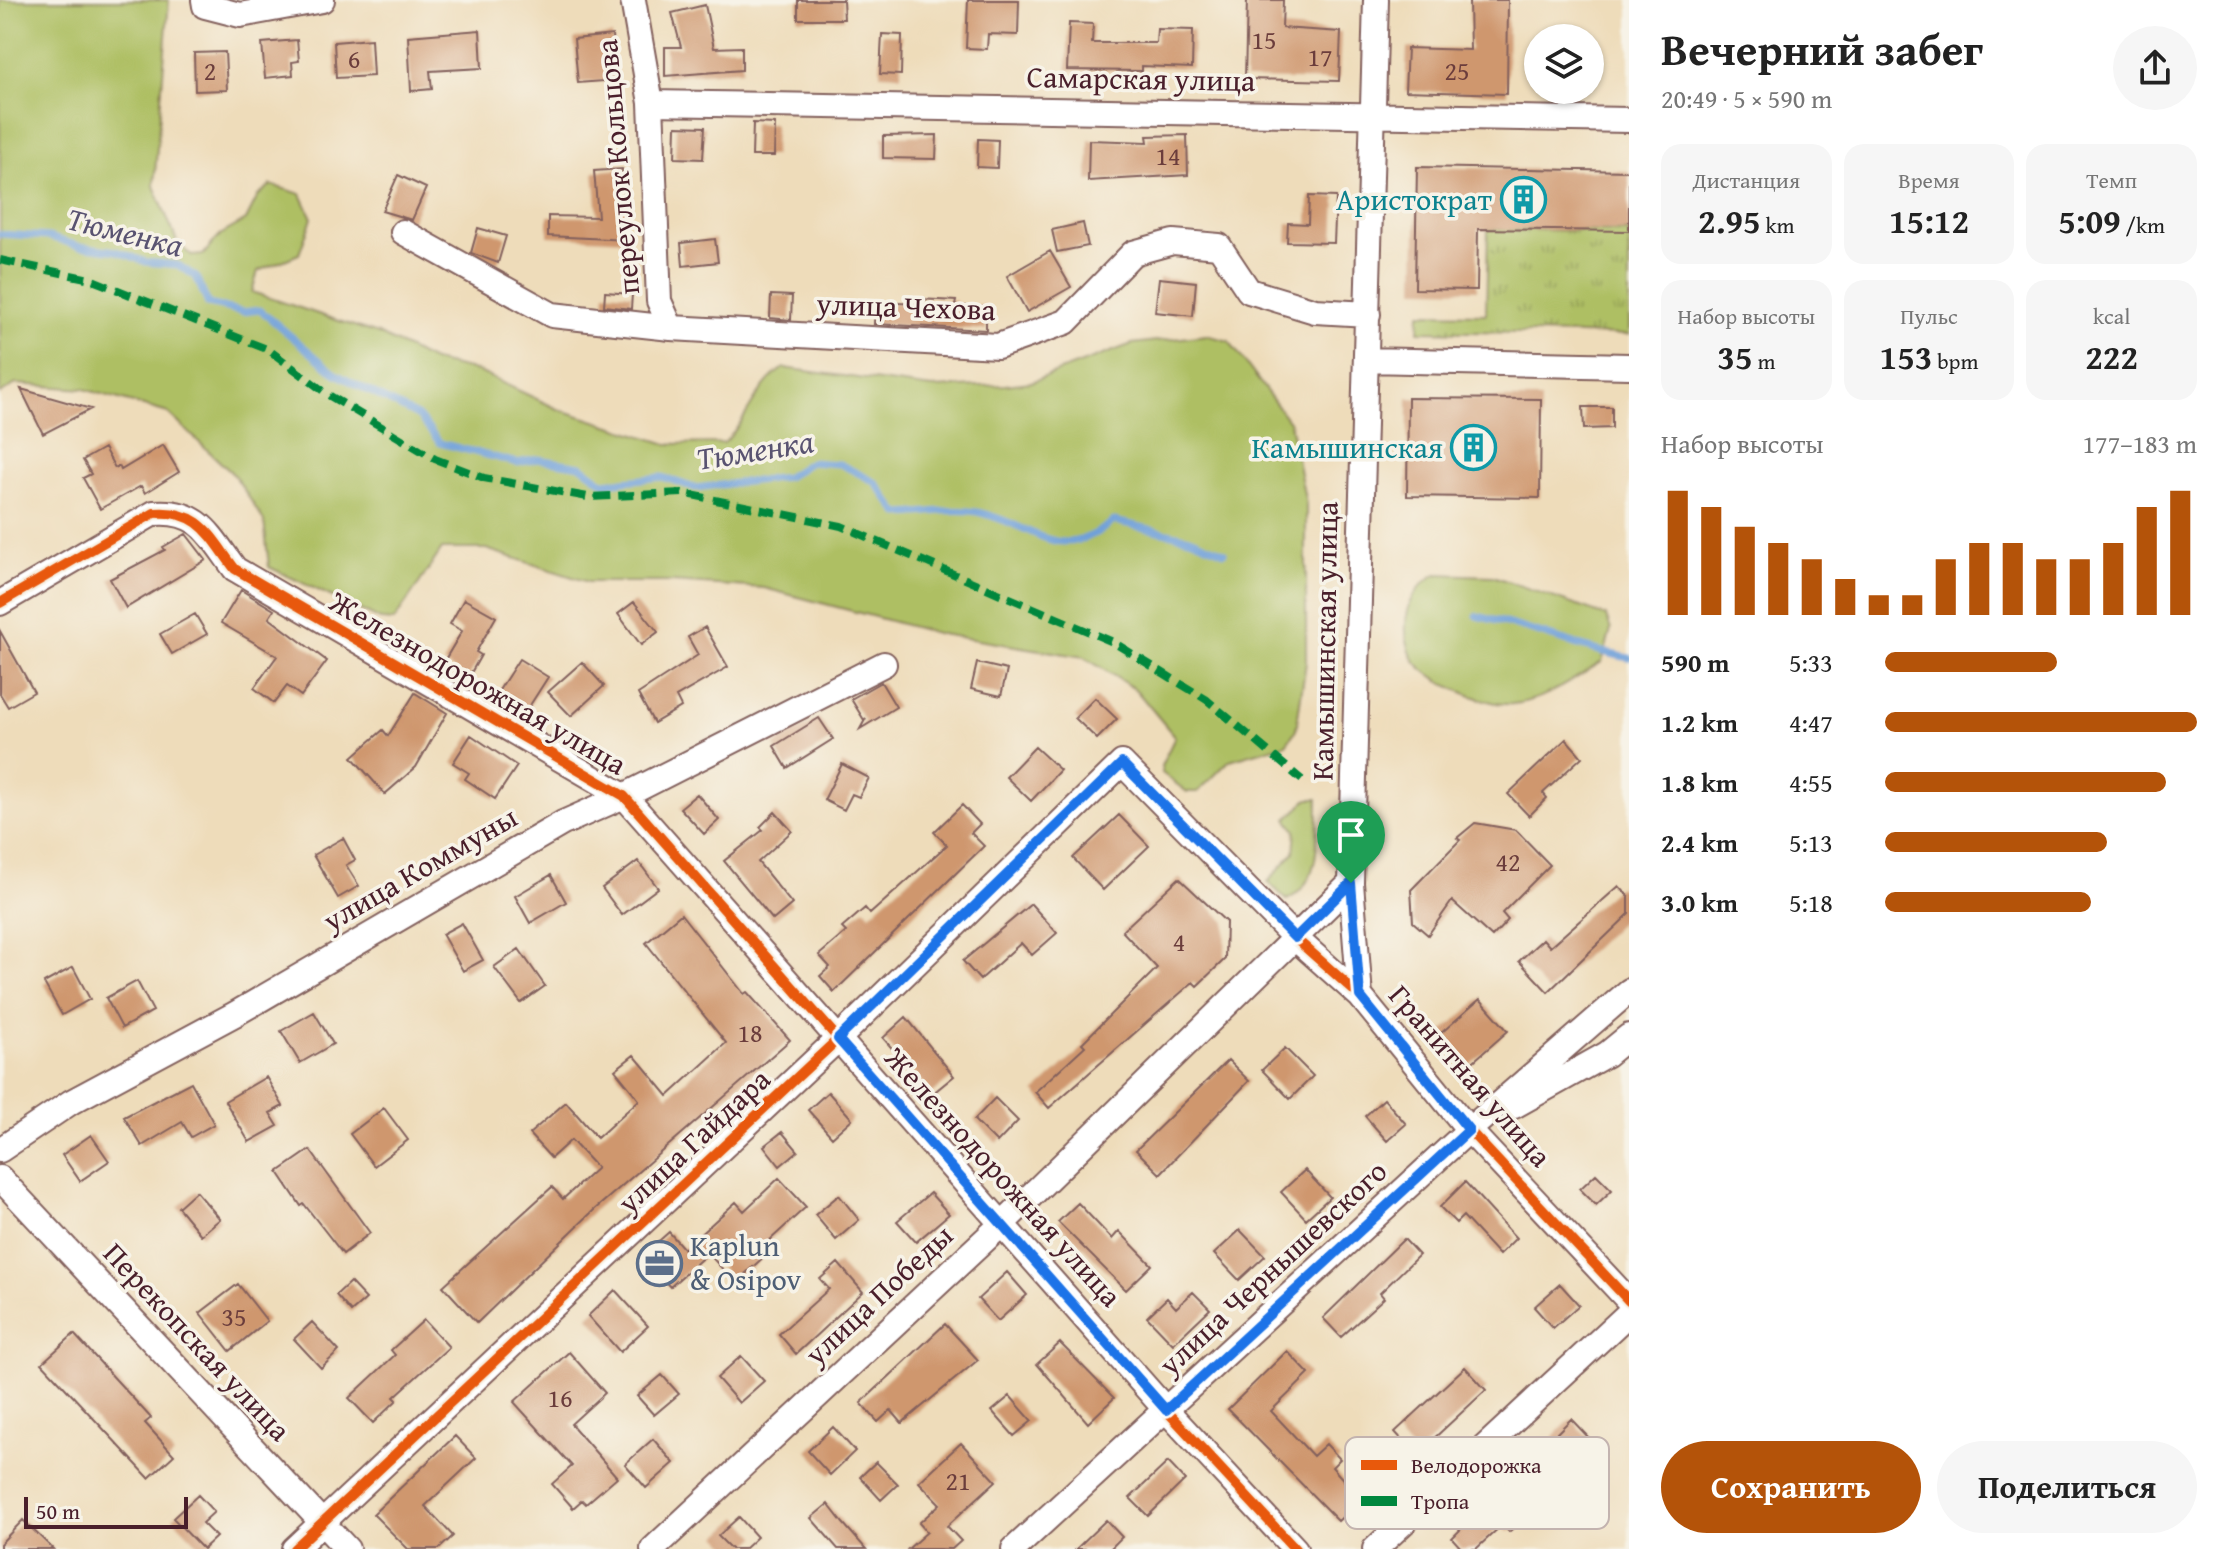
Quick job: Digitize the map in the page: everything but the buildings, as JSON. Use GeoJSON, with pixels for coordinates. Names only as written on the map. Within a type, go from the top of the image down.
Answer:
{"type":"FeatureCollection","features":[{"type":"Feature","properties":{"kind":"street"},"geometry":{"type":"LineString","coordinates":[[205,3],[240,15],[322,0]]}},
{"type":"Feature","properties":{"kind":"street","name":"переулок Кольцова"},"geometry":{"type":"LineString","coordinates":[[633,0],[651,103],[659,301],[671,328]]}},
{"type":"Feature","properties":{"kind":"street","name":"Камышинская улица"},"geometry":{"type":"LineString","coordinates":[[1360,996],[1351,883],[1376,0]]}},
{"type":"Feature","properties":{"kind":"street","name":"Самарская улица"},"geometry":{"type":"LineString","coordinates":[[651,103],[1629,120]]}},
{"type":"Feature","properties":{"kind":"street","name":"улица Чехова"},"geometry":{"type":"LineString","coordinates":[[403,232],[552,315],[671,328],[998,346],[1066,322],[1133,253],[1173,242],[1219,246],[1249,291],[1315,311],[1368,314]]}},
{"type":"Feature","properties":{"kind":"street"},"geometry":{"type":"LineString","coordinates":[[1366,360],[1629,366]]}},
{"type":"Feature","properties":{"kind":"street","name":"Железнодорожная улица"},"geometry":{"type":"LineString","coordinates":[[0,603],[154,513],[178,511],[198,521],[235,569],[624,796],[1166,1410],[1295,1549]]}},
{"type":"Feature","properties":{"kind":"street","name":"улица Коммуны"},"geometry":{"type":"LineString","coordinates":[[0,1150],[71,1102],[235,1014],[563,823],[624,796],[884,664]]}},
{"type":"Feature","properties":{"kind":"street","name":"Гранитная улица"},"geometry":{"type":"LineString","coordinates":[[1122,763],[1295,938],[1360,996],[1469,1130],[1629,1301]]}},
{"type":"Feature","properties":{"kind":"street","name":"улица Гайдара"},"geometry":{"type":"LineString","coordinates":[[294,1549],[838,1039],[1122,763]]}},
{"type":"Feature","properties":{"kind":"street","name":"улица Победы"},"geometry":{"type":"LineString","coordinates":[[653,1549],[1003,1223],[1351,883]]}},
{"type":"Feature","properties":{"kind":"street"},"geometry":{"type":"LineString","coordinates":[[1469,1130],[1629,991]]}},
{"type":"Feature","properties":{"kind":"street"},"geometry":{"type":"LineString","coordinates":[[1469,1130],[1607,1054],[1629,1036]]}},
{"type":"Feature","properties":{"kind":"street","name":"улица Чернышевского"},"geometry":{"type":"LineString","coordinates":[[1014,1549],[1469,1130]]}},
{"type":"Feature","properties":{"kind":"street","name":"Перекопская улица"},"geometry":{"type":"LineString","coordinates":[[0,1178],[347,1549]]}},
{"type":"Feature","properties":{"kind":"street"},"geometry":{"type":"LineString","coordinates":[[1496,1437],[1629,1313]]}},
{"type":"Feature","properties":{"kind":"street"},"geometry":{"type":"LineString","coordinates":[[1375,1549],[1397,1529]]}},
{"type":"Feature","properties":{"kind":"green space"},"geometry":{"type":"Polygon","coordinates":[[[0,0],[169,0],[154,186],[178,244],[192,256],[203,255],[220,235],[246,220],[258,196],[271,185],[301,194],[312,218],[299,254],[258,271],[252,292],[378,334],[433,361],[477,371],[558,409],[667,444],[724,443],[766,383],[784,368],[932,388],[1005,385],[1031,382],[1132,344],[1206,335],[1229,341],[1290,423],[1306,504],[1306,662],[1296,730],[1286,744],[1230,760],[1198,792],[1187,792],[1162,773],[1161,766],[1175,737],[1136,690],[1084,657],[940,634],[764,588],[671,582],[588,582],[486,549],[442,549],[394,621],[381,620],[269,567],[264,521],[235,476],[168,413],[84,389],[16,384],[0,394],[0,0]]]}},
{"type":"Feature","properties":{"kind":"green space"},"geometry":{"type":"Polygon","coordinates":[[[1488,229],[1629,232],[1629,335],[1419,331],[1420,313],[1486,314],[1488,229]]]}},
{"type":"Feature","properties":{"kind":"green space"},"geometry":{"type":"Polygon","coordinates":[[[1436,574],[1493,576],[1606,616],[1611,630],[1602,662],[1548,694],[1525,702],[1502,704],[1456,690],[1417,663],[1407,642],[1408,609],[1419,589],[1436,574]]]}},
{"type":"Feature","properties":{"kind":"green space"},"geometry":{"type":"Polygon","coordinates":[[[1308,799],[1318,799],[1316,856],[1307,882],[1287,900],[1268,882],[1294,852],[1296,830],[1287,819],[1308,799]]]}},
{"type":"Feature","properties":{"kind":"waterway","name":"Тюменка"},"geometry":{"type":"LineString","coordinates":[[0,234],[49,237],[79,246],[117,251],[146,262],[178,265],[196,277],[208,304],[243,312],[260,310],[336,374],[419,417],[440,443],[517,463],[538,459],[581,466],[604,483],[662,477],[695,488],[787,477],[810,462],[840,464],[875,482],[899,514],[972,511],[1062,542],[1077,541],[1114,521],[1190,538],[1224,552]]}},
{"type":"Feature","properties":{"kind":"waterway","name":"Тюменка"},"geometry":{"type":"LineString","coordinates":[[1477,616],[1629,658]]}},
{"type":"Feature","properties":{"kind":"marked path"},"geometry":{"type":"LineString","coordinates":[[0,260],[90,279],[269,350],[330,396],[435,459],[484,478],[588,497],[682,493],[841,526],[1113,642],[1207,700],[1302,780]]}},
{"type":"Feature","properties":{"kind":"cycle path"},"geometry":{"type":"LineString","coordinates":[[0,603],[154,513],[183,515],[211,536],[235,569],[624,796],[1166,1410],[1295,1549]]}},
{"type":"Feature","properties":{"kind":"cycle path"},"geometry":{"type":"LineString","coordinates":[[294,1549],[838,1039],[1122,763],[1295,938],[1360,996],[1469,1130],[1629,1301]]}},
{"type":"Feature","properties":{"kind":"place","name":"Аристократ"},"geometry":{"type":"Point","coordinates":[1523,200]}},
{"type":"Feature","properties":{"kind":"place","name":"Камышинская"},"geometry":{"type":"Point","coordinates":[1474,448]}},
{"type":"Feature","properties":{"kind":"place","name":"Kaplun & Osipov"},"geometry":{"type":"Point","coordinates":[659,1263]}},
{"type":"Feature","properties":{"kind":"route"},"geometry":{"type":"LineString","coordinates":[[1122,763],[1295,938],[1351,883],[1360,996],[1469,1130],[1166,1410],[838,1039],[1122,763]]}}]}
